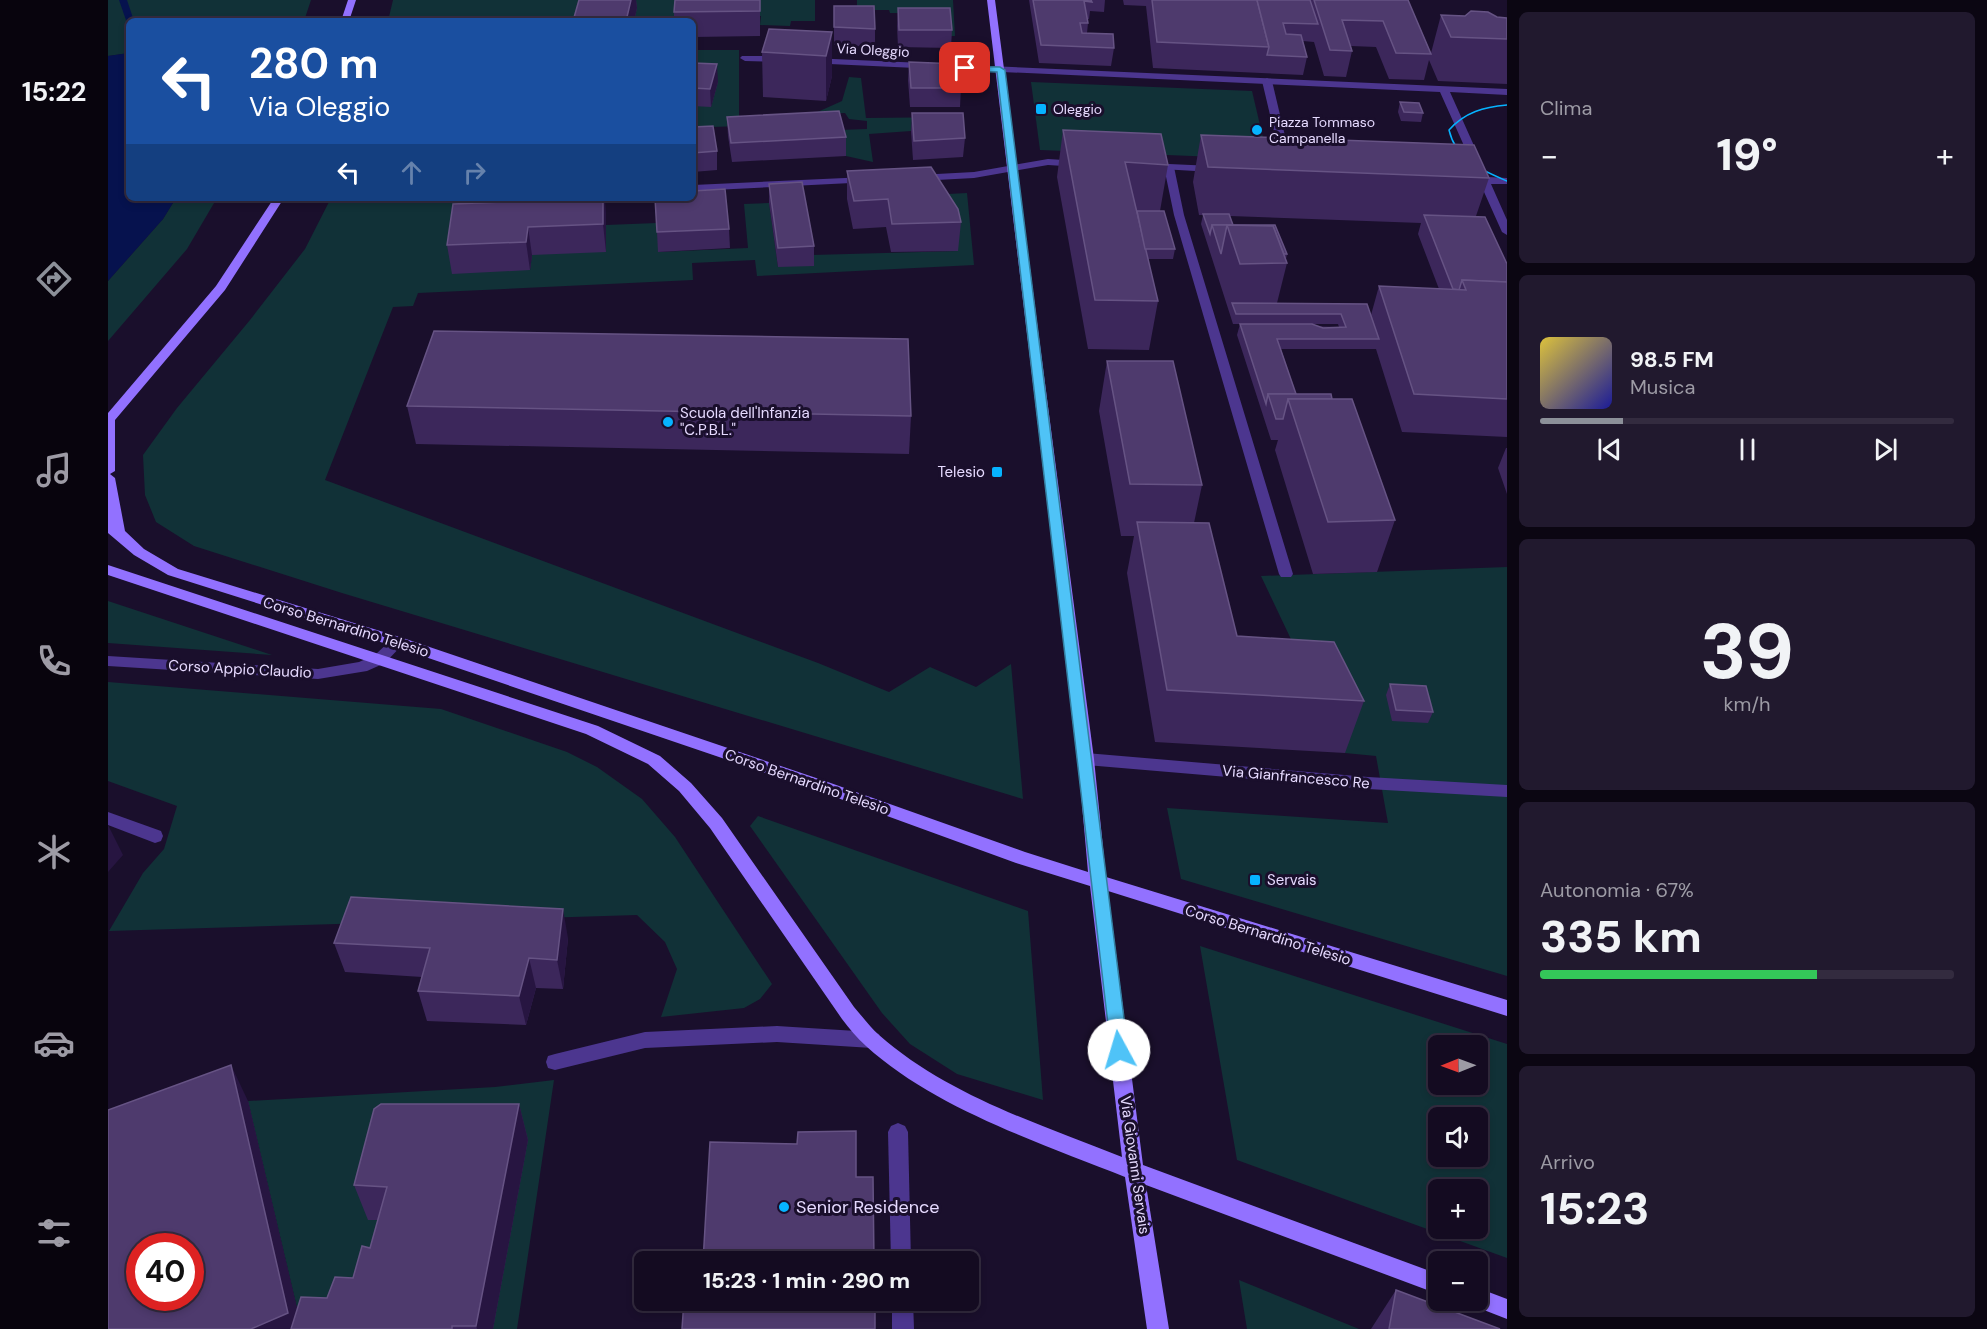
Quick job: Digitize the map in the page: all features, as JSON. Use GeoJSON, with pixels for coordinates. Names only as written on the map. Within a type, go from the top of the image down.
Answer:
{"type":"FeatureCollection","features":[{"type":"Feature","properties":{"kind":"street"},"geometry":{"type":"LineString","coordinates":[[346,18],[352,0]]}},
{"type":"Feature","properties":{"kind":"street","name":"Via Giovanni Servais"},"geometry":{"type":"LineString","coordinates":[[991,0],[1086,759],[1134,1171],[1158,1329]]}},
{"type":"Feature","properties":{"kind":"street"},"geometry":{"type":"LineString","coordinates":[[745,58],[792,60]]}},
{"type":"Feature","properties":{"kind":"street","name":"Via Oleggio"},"geometry":{"type":"LineString","coordinates":[[803,60],[1000,70]]}},
{"type":"Feature","properties":{"kind":"street"},"geometry":{"type":"LineString","coordinates":[[1000,70],[1507,92]]}},
{"type":"Feature","properties":{"kind":"street"},"geometry":{"type":"LineString","coordinates":[[1267,81],[1287,165]]}},
{"type":"Feature","properties":{"kind":"street"},"geometry":{"type":"LineString","coordinates":[[1444,89],[1507,231]]}},
{"type":"Feature","properties":{"kind":"street"},"geometry":{"type":"LineString","coordinates":[[904,178],[974,175],[1048,162],[1092,164]]}},
{"type":"Feature","properties":{"kind":"street"},"geometry":{"type":"LineString","coordinates":[[1136,166],[1229,170]]}},
{"type":"Feature","properties":{"kind":"street"},"geometry":{"type":"LineString","coordinates":[[1169,167],[1179,215],[1286,574]]}},
{"type":"Feature","properties":{"kind":"street"},"geometry":{"type":"LineString","coordinates":[[696,188],[880,179]]}},
{"type":"Feature","properties":{"kind":"street"},"geometry":{"type":"LineString","coordinates":[[1461,179],[1507,182]]}},
{"type":"Feature","properties":{"kind":"street"},"geometry":{"type":"LineString","coordinates":[[108,471],[109,420],[221,288],[277,201]]}},
{"type":"Feature","properties":{"kind":"street","name":"Corso Bernardino Telesio"},"geometry":{"type":"LineString","coordinates":[[108,478],[113,530],[139,552],[173,572],[398,642],[1099,883],[1507,1008]]}},
{"type":"Feature","properties":{"kind":"street","name":"Corso Bernardino Telesio"},"geometry":{"type":"LineString","coordinates":[[108,570],[592,730],[654,760],[685,787],[716,823],[826,984],[872,1040],[924,1079],[945,1091],[1036,1132],[1134,1171],[1428,1280]]}},
{"type":"Feature","properties":{"kind":"street","name":"Corso Appio Claudio"},"geometry":{"type":"LineString","coordinates":[[108,661],[318,674],[362,667],[380,659],[398,642]]}},
{"type":"Feature","properties":{"kind":"street","name":"Via Gianfrancesco Re"},"geometry":{"type":"LineString","coordinates":[[1086,759],[1368,783],[1507,791]]}},
{"type":"Feature","properties":{"kind":"street"},"geometry":{"type":"LineString","coordinates":[[108,818],[155,836]]}},
{"type":"Feature","properties":{"kind":"street"},"geometry":{"type":"LineString","coordinates":[[555,1062],[645,1041],[677,1038],[777,1034],[872,1040]]}},
{"type":"Feature","properties":{"kind":"street"},"geometry":{"type":"LineString","coordinates":[[898,1132],[901,1251]]}},
{"type":"Feature","properties":{"kind":"street"},"geometry":{"type":"LineString","coordinates":[[1488,1302],[1507,1309]]}},
{"type":"Feature","properties":{"kind":"street"},"geometry":{"type":"LineString","coordinates":[[902,1311],[903,1329]]}},
{"type":"Feature","properties":{"kind":"green space"},"geometry":{"type":"Polygon","coordinates":[[[108,0],[311,0],[305,18],[126,18],[126,53],[108,56],[108,0]]]}},
{"type":"Feature","properties":{"kind":"green space"},"geometry":{"type":"Polygon","coordinates":[[[393,0],[815,0],[815,21],[791,21],[790,26],[760,25],[761,16],[696,20],[696,18],[389,18],[393,0]]]}},
{"type":"Feature","properties":{"kind":"green space"},"geometry":{"type":"Polygon","coordinates":[[[857,0],[953,0],[955,36],[950,36],[945,13],[890,13],[889,10],[857,10],[857,0]]]}},
{"type":"Feature","properties":{"kind":"green space"},"geometry":{"type":"Polygon","coordinates":[[[696,50],[739,50],[739,116],[755,116],[741,126],[712,127],[696,142],[696,50]]]}},
{"type":"Feature","properties":{"kind":"green space"},"geometry":{"type":"Polygon","coordinates":[[[849,77],[861,78],[866,118],[960,117],[911,131],[869,134],[873,162],[846,156],[839,130],[867,129],[867,121],[849,119],[845,113],[813,114],[842,101],[849,77]]]}},
{"type":"Feature","properties":{"kind":"green space"},"geometry":{"type":"Polygon","coordinates":[[[1031,82],[1252,91],[1268,159],[1040,150],[1031,82]]]}},
{"type":"Feature","properties":{"kind":"green space"},"geometry":{"type":"Polygon","coordinates":[[[967,193],[974,265],[757,276],[755,260],[692,263],[693,280],[418,293],[413,306],[393,307],[325,480],[818,663],[889,692],[930,667],[976,687],[1011,664],[1023,799],[194,546],[156,522],[145,495],[143,455],[177,408],[305,249],[329,201],[464,201],[461,214],[532,214],[530,270],[532,255],[606,225],[657,223],[659,252],[748,248],[744,204],[769,203],[778,267],[812,255],[958,251],[929,195],[967,193]]]}},
{"type":"Feature","properties":{"kind":"green space"},"geometry":{"type":"Polygon","coordinates":[[[174,201],[215,201],[187,249],[108,341],[108,281],[163,219],[174,201]]]}},
{"type":"Feature","properties":{"kind":"green space"},"geometry":{"type":"Polygon","coordinates":[[[1507,567],[1507,976],[1181,879],[1167,808],[1388,823],[1376,756],[1345,753],[1261,576],[1507,567]]]}},
{"type":"Feature","properties":{"kind":"green space"},"geometry":{"type":"Polygon","coordinates":[[[108,601],[272,655],[108,643],[108,601]]]}},
{"type":"Feature","properties":{"kind":"green space"},"geometry":{"type":"Polygon","coordinates":[[[108,682],[441,709],[567,752],[597,767],[642,799],[675,837],[772,984],[760,999],[744,1008],[661,1017],[677,969],[665,942],[637,915],[109,931],[143,873],[164,849],[177,806],[108,781],[108,682]]]}},
{"type":"Feature","properties":{"kind":"green space"},"geometry":{"type":"Polygon","coordinates":[[[758,816],[1028,911],[1043,1100],[957,1074],[910,1044],[882,1013],[750,826],[758,816]]]}},
{"type":"Feature","properties":{"kind":"green space"},"geometry":{"type":"Polygon","coordinates":[[[1200,946],[1479,1035],[1428,1035],[1428,1095],[1488,1095],[1488,1038],[1507,1044],[1507,1258],[1455,1239],[1488,1239],[1488,1179],[1428,1179],[1428,1229],[1237,1160],[1200,946]]]}},
{"type":"Feature","properties":{"kind":"green space"},"geometry":{"type":"Polygon","coordinates":[[[554,1080],[517,1329],[302,1329],[248,1101],[495,1087],[554,1080]]]}},
{"type":"Feature","properties":{"kind":"green space"},"geometry":{"type":"Polygon","coordinates":[[[1239,1280],[1359,1329],[1247,1329],[1239,1280]]]}},
{"type":"Feature","properties":{"kind":"shaded area"},"geometry":{"type":"Polygon","coordinates":[[[126,53],[126,201],[174,201],[163,219],[108,281],[108,56],[126,53]]]}},
{"type":"Feature","properties":{"kind":"building"},"geometry":{"type":"Polygon","coordinates":[[[579,0],[631,0],[627,17],[574,18],[579,0]]]}},
{"type":"Feature","properties":{"kind":"building"},"geometry":{"type":"Polygon","coordinates":[[[675,0],[760,0],[760,11],[674,12],[675,0]]]}},
{"type":"Feature","properties":{"kind":"building"},"geometry":{"type":"Polygon","coordinates":[[[1033,0],[1091,0],[1092,2],[1084,1],[1088,23],[1080,23],[1082,33],[1113,34],[1114,48],[1041,45],[1033,0]]]}},
{"type":"Feature","properties":{"kind":"building"},"geometry":{"type":"Polygon","coordinates":[[[1152,0],[1257,0],[1269,47],[1157,42],[1152,0]]]}},
{"type":"Feature","properties":{"kind":"building"},"geometry":{"type":"Polygon","coordinates":[[[1257,0],[1310,0],[1318,24],[1283,23],[1286,34],[1301,35],[1307,57],[1267,55],[1269,47],[1257,0]]]}},
{"type":"Feature","properties":{"kind":"building"},"geometry":{"type":"Polygon","coordinates":[[[1314,0],[1408,0],[1431,54],[1396,53],[1383,21],[1342,20],[1352,51],[1330,50],[1314,0]]]}},
{"type":"Feature","properties":{"kind":"building"},"geometry":{"type":"Polygon","coordinates":[[[834,6],[874,6],[875,29],[834,27],[834,6]]]}},
{"type":"Feature","properties":{"kind":"building"},"geometry":{"type":"Polygon","coordinates":[[[898,8],[950,8],[952,30],[899,30],[898,8]]]}},
{"type":"Feature","properties":{"kind":"building"},"geometry":{"type":"Polygon","coordinates":[[[1471,11],[1488,12],[1497,17],[1507,18],[1507,39],[1451,37],[1441,15],[1465,16],[1471,11]]]}},
{"type":"Feature","properties":{"kind":"building"},"geometry":{"type":"Polygon","coordinates":[[[769,29],[832,32],[826,56],[762,52],[769,29]]]}},
{"type":"Feature","properties":{"kind":"building"},"geometry":{"type":"Polygon","coordinates":[[[909,62],[958,64],[961,88],[911,88],[909,62]]]}},
{"type":"Feature","properties":{"kind":"building"},"geometry":{"type":"Polygon","coordinates":[[[696,63],[717,64],[710,89],[696,88],[696,63]]]}},
{"type":"Feature","properties":{"kind":"building"},"geometry":{"type":"Polygon","coordinates":[[[1400,102],[1419,103],[1423,113],[1404,112],[1400,102]]]}},
{"type":"Feature","properties":{"kind":"building"},"geometry":{"type":"Polygon","coordinates":[[[839,111],[846,137],[731,143],[727,117],[839,111]]]}},
{"type":"Feature","properties":{"kind":"building"},"geometry":{"type":"Polygon","coordinates":[[[912,113],[963,113],[965,138],[914,141],[912,113]]]}},
{"type":"Feature","properties":{"kind":"building"},"geometry":{"type":"Polygon","coordinates":[[[713,126],[717,151],[696,153],[696,127],[713,126]]]}},
{"type":"Feature","properties":{"kind":"building"},"geometry":{"type":"Polygon","coordinates":[[[1063,130],[1161,134],[1168,165],[1125,162],[1158,301],[1095,300],[1063,130]]]}},
{"type":"Feature","properties":{"kind":"building"},"geometry":{"type":"Polygon","coordinates":[[[1201,135],[1474,145],[1489,178],[1208,167],[1201,135]]]}},
{"type":"Feature","properties":{"kind":"building"},"geometry":{"type":"Polygon","coordinates":[[[931,167],[958,209],[961,222],[892,224],[888,199],[854,201],[847,171],[931,167]]]}},
{"type":"Feature","properties":{"kind":"building"},"geometry":{"type":"Polygon","coordinates":[[[802,182],[814,246],[778,248],[769,184],[802,182]]]}},
{"type":"Feature","properties":{"kind":"building"},"geometry":{"type":"Polygon","coordinates":[[[725,189],[729,229],[657,232],[655,201],[696,201],[696,191],[725,189]]]}},
{"type":"Feature","properties":{"kind":"building"},"geometry":{"type":"Polygon","coordinates":[[[603,201],[603,224],[528,227],[526,242],[447,245],[453,204],[603,201]]]}},
{"type":"Feature","properties":{"kind":"building"},"geometry":{"type":"Polygon","coordinates":[[[1137,211],[1164,211],[1175,249],[1145,249],[1137,211]]]}},
{"type":"Feature","properties":{"kind":"building"},"geometry":{"type":"Polygon","coordinates":[[[1203,214],[1229,214],[1233,225],[1212,225],[1210,234],[1203,214]]]}},
{"type":"Feature","properties":{"kind":"building"},"geometry":{"type":"Polygon","coordinates":[[[1424,215],[1485,217],[1507,264],[1507,282],[1462,280],[1459,290],[1453,289],[1424,215]]]}},
{"type":"Feature","properties":{"kind":"building"},"geometry":{"type":"Polygon","coordinates":[[[1212,225],[1227,225],[1221,254],[1212,225]]]}},
{"type":"Feature","properties":{"kind":"building"},"geometry":{"type":"Polygon","coordinates":[[[1227,225],[1275,225],[1287,254],[1284,254],[1273,226],[1227,225]]]}},
{"type":"Feature","properties":{"kind":"building"},"geometry":{"type":"Polygon","coordinates":[[[1227,225],[1273,226],[1287,263],[1240,264],[1227,225]]]}},
{"type":"Feature","properties":{"kind":"building"},"geometry":{"type":"Polygon","coordinates":[[[1462,280],[1507,282],[1507,399],[1414,394],[1379,286],[1466,290],[1462,280]]]}},
{"type":"Feature","properties":{"kind":"building"},"geometry":{"type":"Polygon","coordinates":[[[1232,303],[1367,304],[1379,339],[1277,339],[1296,394],[1268,394],[1266,404],[1240,324],[1312,324],[1323,328],[1346,327],[1341,314],[1236,314],[1232,303]]]}},
{"type":"Feature","properties":{"kind":"building"},"geometry":{"type":"Polygon","coordinates":[[[434,331],[908,339],[911,416],[407,406],[434,331]]]}},
{"type":"Feature","properties":{"kind":"building"},"geometry":{"type":"Polygon","coordinates":[[[1107,361],[1173,361],[1202,485],[1130,484],[1107,361]]]}},
{"type":"Feature","properties":{"kind":"building"},"geometry":{"type":"Polygon","coordinates":[[[1268,394],[1331,394],[1332,399],[1288,399],[1283,419],[1276,419],[1268,394]]]}},
{"type":"Feature","properties":{"kind":"building"},"geometry":{"type":"Polygon","coordinates":[[[1288,399],[1352,399],[1395,520],[1328,522],[1288,399]]]}},
{"type":"Feature","properties":{"kind":"building"},"geometry":{"type":"Polygon","coordinates":[[[1137,522],[1209,523],[1237,636],[1334,642],[1364,701],[1167,690],[1137,522]]]}},
{"type":"Feature","properties":{"kind":"building"},"geometry":{"type":"Polygon","coordinates":[[[1390,684],[1426,686],[1433,712],[1396,710],[1390,684]]]}},
{"type":"Feature","properties":{"kind":"building"},"geometry":{"type":"Polygon","coordinates":[[[351,897],[563,909],[557,960],[529,958],[519,996],[418,991],[430,948],[334,943],[351,897]]]}},
{"type":"Feature","properties":{"kind":"building"},"geometry":{"type":"Polygon","coordinates":[[[231,1065],[288,1313],[251,1329],[108,1329],[108,1110],[231,1065]]]}},
{"type":"Feature","properties":{"kind":"building"},"geometry":{"type":"Polygon","coordinates":[[[381,1104],[519,1104],[476,1326],[452,1326],[452,1329],[291,1329],[301,1297],[327,1298],[335,1277],[353,1278],[362,1246],[370,1248],[387,1187],[354,1185],[374,1109],[381,1104]]]}},
{"type":"Feature","properties":{"kind":"building"},"geometry":{"type":"Polygon","coordinates":[[[856,1131],[856,1177],[873,1177],[874,1251],[704,1251],[710,1142],[797,1144],[798,1132],[856,1131]]]}},
{"type":"Feature","properties":{"kind":"building"},"geometry":{"type":"Polygon","coordinates":[[[1396,1290],[1428,1302],[1428,1311],[1452,1311],[1500,1329],[1389,1329],[1396,1290]]]}},
{"type":"Feature","properties":{"kind":"building"},"geometry":{"type":"Polygon","coordinates":[[[683,1311],[875,1311],[875,1329],[682,1329],[683,1311]]]}},
{"type":"Feature","properties":{"kind":"waterway"},"geometry":{"type":"LineString","coordinates":[[123,0],[129,18]]}},
{"type":"Feature","properties":{"kind":"tram line"},"geometry":{"type":"LineString","coordinates":[[1507,105],[1490,107],[1468,115],[1449,130],[1457,149],[1471,163],[1507,181]]}},
{"type":"Feature","properties":{"kind":"place","name":"Oleggio"},"geometry":{"type":"Point","coordinates":[1041,109]}},
{"type":"Feature","properties":{"kind":"place","name":"Piazza Tommaso Campanella"},"geometry":{"type":"Point","coordinates":[1257,130]}},
{"type":"Feature","properties":{"kind":"place","name":"Scuola dell'Infanzia \"C.P.B.L.\""},"geometry":{"type":"Point","coordinates":[668,422]}},
{"type":"Feature","properties":{"kind":"place","name":"Telesio"},"geometry":{"type":"Point","coordinates":[997,472]}},
{"type":"Feature","properties":{"kind":"place","name":"Servais"},"geometry":{"type":"Point","coordinates":[1255,880]}},
{"type":"Feature","properties":{"kind":"place","name":"Senior Residence"},"geometry":{"type":"Point","coordinates":[784,1207]}},
{"type":"Feature","properties":{"kind":"route"},"geometry":{"type":"LineString","coordinates":[[965,68],[1000,70],[1020,246],[1086,759],[1093,841],[1119,1050]]}}]}
